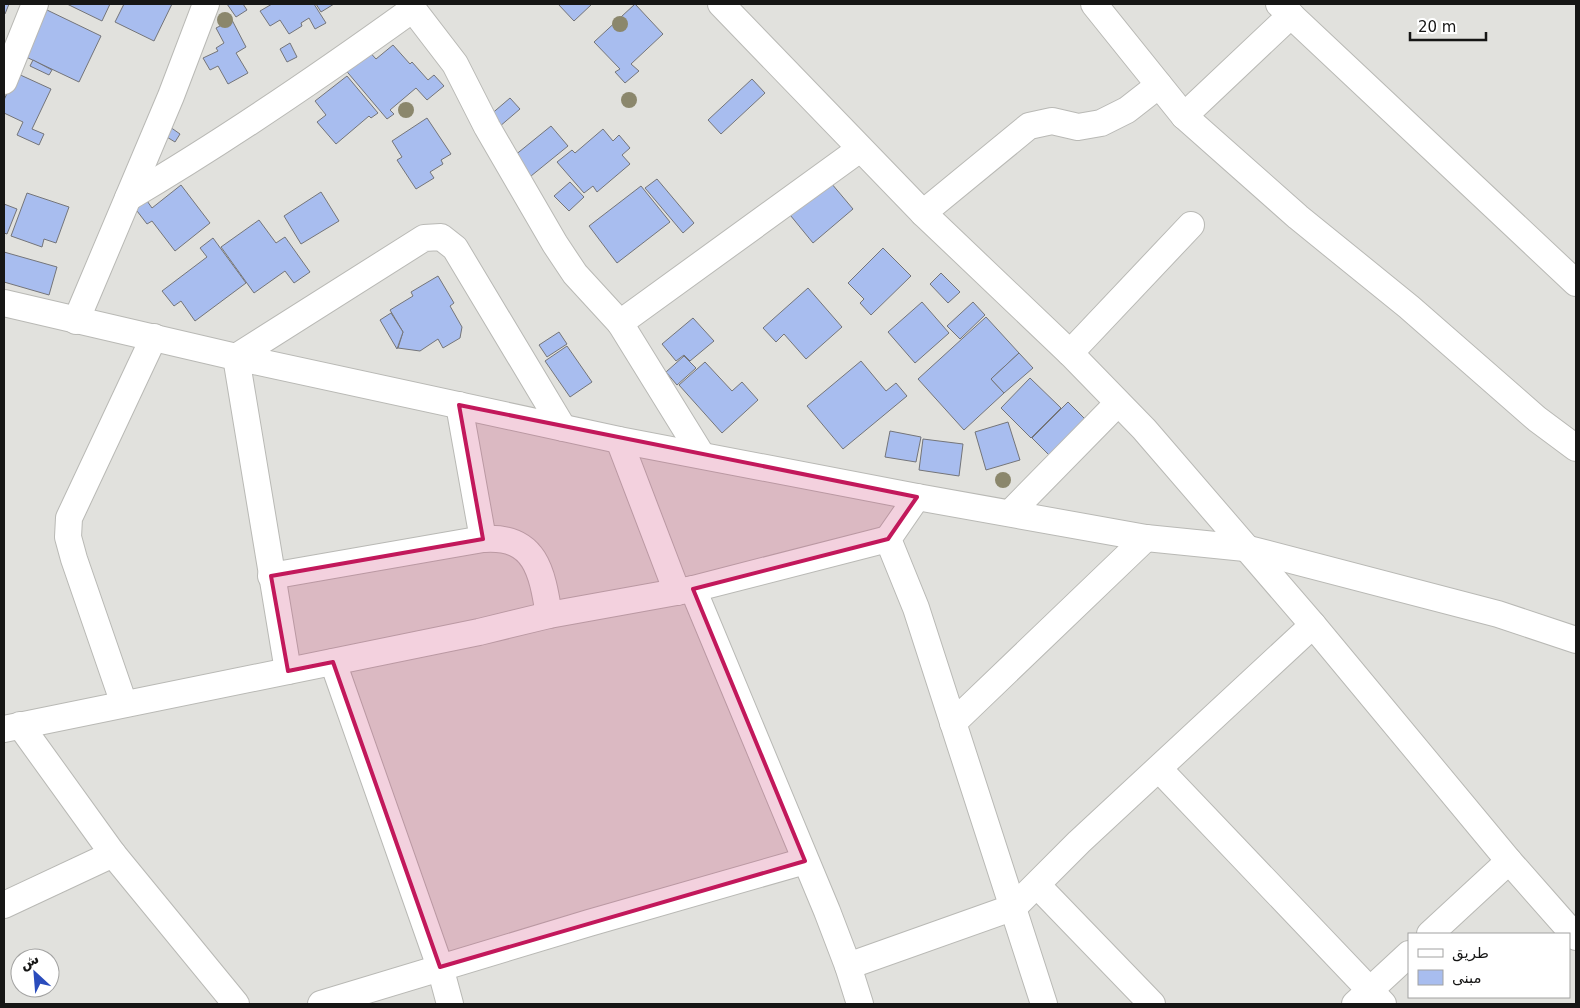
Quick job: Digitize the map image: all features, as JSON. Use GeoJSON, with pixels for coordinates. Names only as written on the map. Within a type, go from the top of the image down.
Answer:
{"type":"FeatureCollection","features":[{"type":"Feature","properties":{"kind":"street"},"geometry":{"type":"LineString","coordinates":[[4,81],[36,4]]}},
{"type":"Feature","properties":{"kind":"street"},"geometry":{"type":"LineString","coordinates":[[76,321],[206,4]]}},
{"type":"Feature","properties":{"kind":"street"},"geometry":{"type":"LineString","coordinates":[[721,4],[923,213],[1070,354],[1144,429],[1313,625],[1509,861],[1576,936]]}},
{"type":"Feature","properties":{"kind":"street"},"geometry":{"type":"LineString","coordinates":[[1094,4],[1184,116],[1291,211],[1402,301],[1537,419],[1576,448]]}},
{"type":"Feature","properties":{"kind":"street"},"geometry":{"type":"LineString","coordinates":[[128,198],[210,150],[258,118],[411,6],[455,64],[487,127],[555,244],[581,281],[620,323],[701,454]]}},
{"type":"Feature","properties":{"kind":"street"},"geometry":{"type":"LineString","coordinates":[[1184,116],[1285,10],[1576,283]]}},
{"type":"Feature","properties":{"kind":"street"},"geometry":{"type":"LineString","coordinates":[[923,213],[1029,126],[1052,121],[1078,127],[1101,122],[1127,110],[1159,85]]}},
{"type":"Feature","properties":{"kind":"street"},"geometry":{"type":"LineString","coordinates":[[620,323],[860,149]]}},
{"type":"Feature","properties":{"kind":"street"},"geometry":{"type":"LineString","coordinates":[[1070,354],[1191,225]]}},
{"type":"Feature","properties":{"kind":"street"},"geometry":{"type":"LineString","coordinates":[[236,357],[424,238],[441,237],[456,248],[562,428]]}},
{"type":"Feature","properties":{"kind":"street"},"geometry":{"type":"LineString","coordinates":[[4,303],[236,357],[619,440],[701,454],[917,497],[1011,512],[1146,538],[1245,548],[1498,614],[1576,640]]}},
{"type":"Feature","properties":{"kind":"street"},"geometry":{"type":"LineString","coordinates":[[124,704],[74,559],[68,537],[69,518],[154,337]]}},
{"type":"Feature","properties":{"kind":"street"},"geometry":{"type":"LineString","coordinates":[[236,357],[288,671]]}},
{"type":"Feature","properties":{"kind":"street"},"geometry":{"type":"LineString","coordinates":[[1011,512],[1118,403]]}},
{"type":"Feature","properties":{"kind":"street"},"geometry":{"type":"LineString","coordinates":[[459,405],[483,539]]}},
{"type":"Feature","properties":{"kind":"street"},"geometry":{"type":"LineString","coordinates":[[619,440],[805,861],[848,966],[860,1004]]}},
{"type":"Feature","properties":{"kind":"street"},"geometry":{"type":"LineString","coordinates":[[236,1004],[12,727],[333,662],[549,615],[685,591],[888,538],[917,497]]}},
{"type":"Feature","properties":{"kind":"street"},"geometry":{"type":"LineString","coordinates":[[271,576],[498,538],[510,540],[530,554],[538,566],[549,615]]}},
{"type":"Feature","properties":{"kind":"street"},"geometry":{"type":"LineString","coordinates":[[888,538],[916,608],[1044,1004]]}},
{"type":"Feature","properties":{"kind":"street"},"geometry":{"type":"LineString","coordinates":[[953,723],[1146,538]]}},
{"type":"Feature","properties":{"kind":"street"},"geometry":{"type":"LineString","coordinates":[[848,966],[1014,907],[1079,842],[1159,770],[1313,625]]}},
{"type":"Feature","properties":{"kind":"street"},"geometry":{"type":"LineString","coordinates":[[333,662],[440,967],[450,1004]]}},
{"type":"Feature","properties":{"kind":"street"},"geometry":{"type":"LineString","coordinates":[[1159,770],[1369,1000],[1408,955]]}},
{"type":"Feature","properties":{"kind":"street"},"geometry":{"type":"LineString","coordinates":[[4,905],[113,854]]}},
{"type":"Feature","properties":{"kind":"street"},"geometry":{"type":"LineString","coordinates":[[321,1004],[440,967],[805,861]]}},
{"type":"Feature","properties":{"kind":"street"},"geometry":{"type":"LineString","coordinates":[[1431,933],[1509,861]]}},
{"type":"Feature","properties":{"kind":"street"},"geometry":{"type":"LineString","coordinates":[[1037,885],[1152,1004]]}},
{"type":"Feature","properties":{"kind":"highlighted area"},"geometry":{"type":"Polygon","coordinates":[[[459,405],[917,497],[888,539],[693,589],[805,861],[440,967],[333,662],[288,671],[271,576],[483,539],[459,405]]]}},
{"type":"Feature","properties":{"kind":"building"},"geometry":{"type":"Polygon","coordinates":[[[4,4],[9,4],[5,14],[4,14],[4,4]]]}},
{"type":"Feature","properties":{"kind":"building"},"geometry":{"type":"Polygon","coordinates":[[[67,4],[110,4],[102,21],[67,4]]]}},
{"type":"Feature","properties":{"kind":"building"},"geometry":{"type":"Polygon","coordinates":[[[124,4],[172,4],[154,41],[115,22],[124,4]]]}},
{"type":"Feature","properties":{"kind":"building"},"geometry":{"type":"Polygon","coordinates":[[[227,4],[243,4],[247,10],[236,17],[227,4]]]}},
{"type":"Feature","properties":{"kind":"building"},"geometry":{"type":"Polygon","coordinates":[[[272,4],[314,4],[326,23],[315,29],[309,18],[301,23],[302,26],[289,34],[280,20],[270,26],[260,11],[272,4]]]}},
{"type":"Feature","properties":{"kind":"building"},"geometry":{"type":"Polygon","coordinates":[[[316,4],[334,4],[321,12],[316,4]]]}},
{"type":"Feature","properties":{"kind":"building"},"geometry":{"type":"Polygon","coordinates":[[[558,4],[592,4],[574,21],[558,4]]]}},
{"type":"Feature","properties":{"kind":"building"},"geometry":{"type":"Polygon","coordinates":[[[635,4],[663,34],[631,64],[639,71],[625,83],[615,72],[620,69],[594,42],[635,4]]]}},
{"type":"Feature","properties":{"kind":"building"},"geometry":{"type":"Polygon","coordinates":[[[47,10],[101,36],[79,82],[24,56],[47,10]]]}},
{"type":"Feature","properties":{"kind":"building"},"geometry":{"type":"Polygon","coordinates":[[[232,20],[246,47],[236,53],[248,73],[228,84],[218,66],[210,70],[203,58],[218,51],[216,48],[224,43],[216,28],[232,20]]]}},
{"type":"Feature","properties":{"kind":"building"},"geometry":{"type":"Polygon","coordinates":[[[290,43],[297,57],[287,62],[280,49],[290,43]]]}},
{"type":"Feature","properties":{"kind":"building"},"geometry":{"type":"Polygon","coordinates":[[[393,45],[428,80],[434,75],[444,86],[427,100],[416,88],[390,110],[394,114],[387,119],[343,67],[366,48],[376,59],[393,45]]]}},
{"type":"Feature","properties":{"kind":"building"},"geometry":{"type":"Polygon","coordinates":[[[33,60],[52,70],[49,75],[30,66],[33,60]]]}},
{"type":"Feature","properties":{"kind":"building"},"geometry":{"type":"Polygon","coordinates":[[[16,73],[51,89],[32,129],[44,134],[39,145],[17,135],[23,122],[4,113],[4,100],[16,73]]]}},
{"type":"Feature","properties":{"kind":"building"},"geometry":{"type":"Polygon","coordinates":[[[347,76],[378,113],[371,118],[369,116],[336,144],[317,122],[326,115],[315,101],[347,76]]]}},
{"type":"Feature","properties":{"kind":"building"},"geometry":{"type":"Polygon","coordinates":[[[752,79],[765,93],[721,134],[708,120],[752,79]]]}},
{"type":"Feature","properties":{"kind":"building"},"geometry":{"type":"Polygon","coordinates":[[[510,98],[520,109],[499,127],[489,116],[510,98]]]}},
{"type":"Feature","properties":{"kind":"building"},"geometry":{"type":"Polygon","coordinates":[[[427,118],[451,154],[441,160],[443,164],[430,172],[434,178],[416,189],[397,160],[402,157],[392,141],[427,118]]]}},
{"type":"Feature","properties":{"kind":"building"},"geometry":{"type":"Polygon","coordinates":[[[163,122],[180,134],[175,142],[157,131],[163,122]]]}},
{"type":"Feature","properties":{"kind":"building"},"geometry":{"type":"Polygon","coordinates":[[[551,126],[568,146],[531,176],[514,156],[551,126]]]}},
{"type":"Feature","properties":{"kind":"building"},"geometry":{"type":"Polygon","coordinates":[[[603,129],[613,141],[619,135],[630,148],[622,155],[630,164],[597,192],[593,186],[584,193],[557,162],[572,150],[575,153],[603,129]]]}},
{"type":"Feature","properties":{"kind":"building"},"geometry":{"type":"Polygon","coordinates":[[[826,177],[853,209],[813,243],[786,210],[826,177]]]}},
{"type":"Feature","properties":{"kind":"building"},"geometry":{"type":"Polygon","coordinates":[[[657,179],[694,223],[683,233],[645,188],[657,179]]]}},
{"type":"Feature","properties":{"kind":"building"},"geometry":{"type":"Polygon","coordinates":[[[570,182],[584,197],[569,211],[554,196],[570,182]]]}},
{"type":"Feature","properties":{"kind":"building"},"geometry":{"type":"Polygon","coordinates":[[[181,185],[210,223],[175,251],[152,221],[147,224],[134,207],[145,198],[152,208],[181,185]]]}},
{"type":"Feature","properties":{"kind":"building"},"geometry":{"type":"Polygon","coordinates":[[[641,186],[670,222],[617,263],[589,226],[641,186]]]}},
{"type":"Feature","properties":{"kind":"building"},"geometry":{"type":"Polygon","coordinates":[[[321,192],[339,221],[301,244],[284,216],[321,192]]]}},
{"type":"Feature","properties":{"kind":"building"},"geometry":{"type":"Polygon","coordinates":[[[27,193],[69,207],[56,243],[44,239],[42,247],[11,236],[27,193]]]}},
{"type":"Feature","properties":{"kind":"building"},"geometry":{"type":"Polygon","coordinates":[[[4,204],[17,209],[7,234],[4,233],[4,204]]]}},
{"type":"Feature","properties":{"kind":"building"},"geometry":{"type":"Polygon","coordinates":[[[259,220],[276,243],[285,237],[310,272],[294,283],[285,271],[254,293],[221,247],[259,220]]]}},
{"type":"Feature","properties":{"kind":"building"},"geometry":{"type":"Polygon","coordinates":[[[213,238],[246,283],[195,321],[181,301],[174,306],[162,291],[207,257],[200,248],[213,238]]]}},
{"type":"Feature","properties":{"kind":"building"},"geometry":{"type":"Polygon","coordinates":[[[883,248],[911,276],[871,315],[860,303],[864,299],[848,283],[883,248]]]}},
{"type":"Feature","properties":{"kind":"building"},"geometry":{"type":"Polygon","coordinates":[[[4,252],[57,267],[49,295],[4,282],[4,252]]]}},
{"type":"Feature","properties":{"kind":"building"},"geometry":{"type":"Polygon","coordinates":[[[941,273],[960,292],[948,303],[930,284],[941,273]]]}},
{"type":"Feature","properties":{"kind":"building"},"geometry":{"type":"Polygon","coordinates":[[[438,276],[454,303],[450,306],[462,327],[460,338],[443,348],[438,339],[420,351],[398,348],[403,332],[390,310],[413,296],[411,292],[438,276]]]}},
{"type":"Feature","properties":{"kind":"building"},"geometry":{"type":"Polygon","coordinates":[[[808,288],[842,327],[806,359],[784,334],[776,342],[763,328],[808,288]]]}},
{"type":"Feature","properties":{"kind":"building"},"geometry":{"type":"Polygon","coordinates":[[[922,302],[949,333],[915,363],[888,332],[922,302]]]}},
{"type":"Feature","properties":{"kind":"building"},"geometry":{"type":"Polygon","coordinates":[[[973,302],[985,315],[960,339],[947,326],[973,302]]]}},
{"type":"Feature","properties":{"kind":"building"},"geometry":{"type":"Polygon","coordinates":[[[391,313],[403,332],[397,349],[380,320],[391,313]]]}},
{"type":"Feature","properties":{"kind":"building"},"geometry":{"type":"Polygon","coordinates":[[[986,317],[1019,353],[991,379],[1004,393],[964,430],[918,379],[986,317]]]}},
{"type":"Feature","properties":{"kind":"building"},"geometry":{"type":"Polygon","coordinates":[[[693,318],[714,341],[690,361],[684,355],[676,361],[662,344],[693,318]]]}},
{"type":"Feature","properties":{"kind":"building"},"geometry":{"type":"Polygon","coordinates":[[[559,332],[567,344],[547,357],[539,345],[559,332]]]}},
{"type":"Feature","properties":{"kind":"building"},"geometry":{"type":"Polygon","coordinates":[[[567,346],[592,382],[570,397],[545,361],[567,346]]]}},
{"type":"Feature","properties":{"kind":"building"},"geometry":{"type":"Polygon","coordinates":[[[1019,353],[1033,368],[1004,393],[991,379],[1019,353]]]}},
{"type":"Feature","properties":{"kind":"building"},"geometry":{"type":"Polygon","coordinates":[[[684,356],[696,368],[677,385],[666,372],[684,356]]]}},
{"type":"Feature","properties":{"kind":"building"},"geometry":{"type":"Polygon","coordinates":[[[861,361],[886,391],[896,383],[907,396],[843,449],[807,406],[861,361]]]}},
{"type":"Feature","properties":{"kind":"building"},"geometry":{"type":"Polygon","coordinates":[[[705,362],[732,391],[742,382],[758,400],[722,433],[679,385],[705,362]]]}},
{"type":"Feature","properties":{"kind":"building"},"geometry":{"type":"Polygon","coordinates":[[[1030,378],[1061,408],[1031,438],[1001,408],[1030,378]]]}},
{"type":"Feature","properties":{"kind":"building"},"geometry":{"type":"Polygon","coordinates":[[[1068,402],[1086,420],[1050,456],[1032,438],[1068,402]]]}},
{"type":"Feature","properties":{"kind":"building"},"geometry":{"type":"Polygon","coordinates":[[[1008,422],[1020,460],[986,470],[975,432],[1008,422]]]}},
{"type":"Feature","properties":{"kind":"building"},"geometry":{"type":"Polygon","coordinates":[[[890,431],[921,437],[916,462],[885,457],[890,431]]]}},
{"type":"Feature","properties":{"kind":"building"},"geometry":{"type":"Polygon","coordinates":[[[923,439],[963,444],[959,476],[919,470],[923,439]]]}}]}
